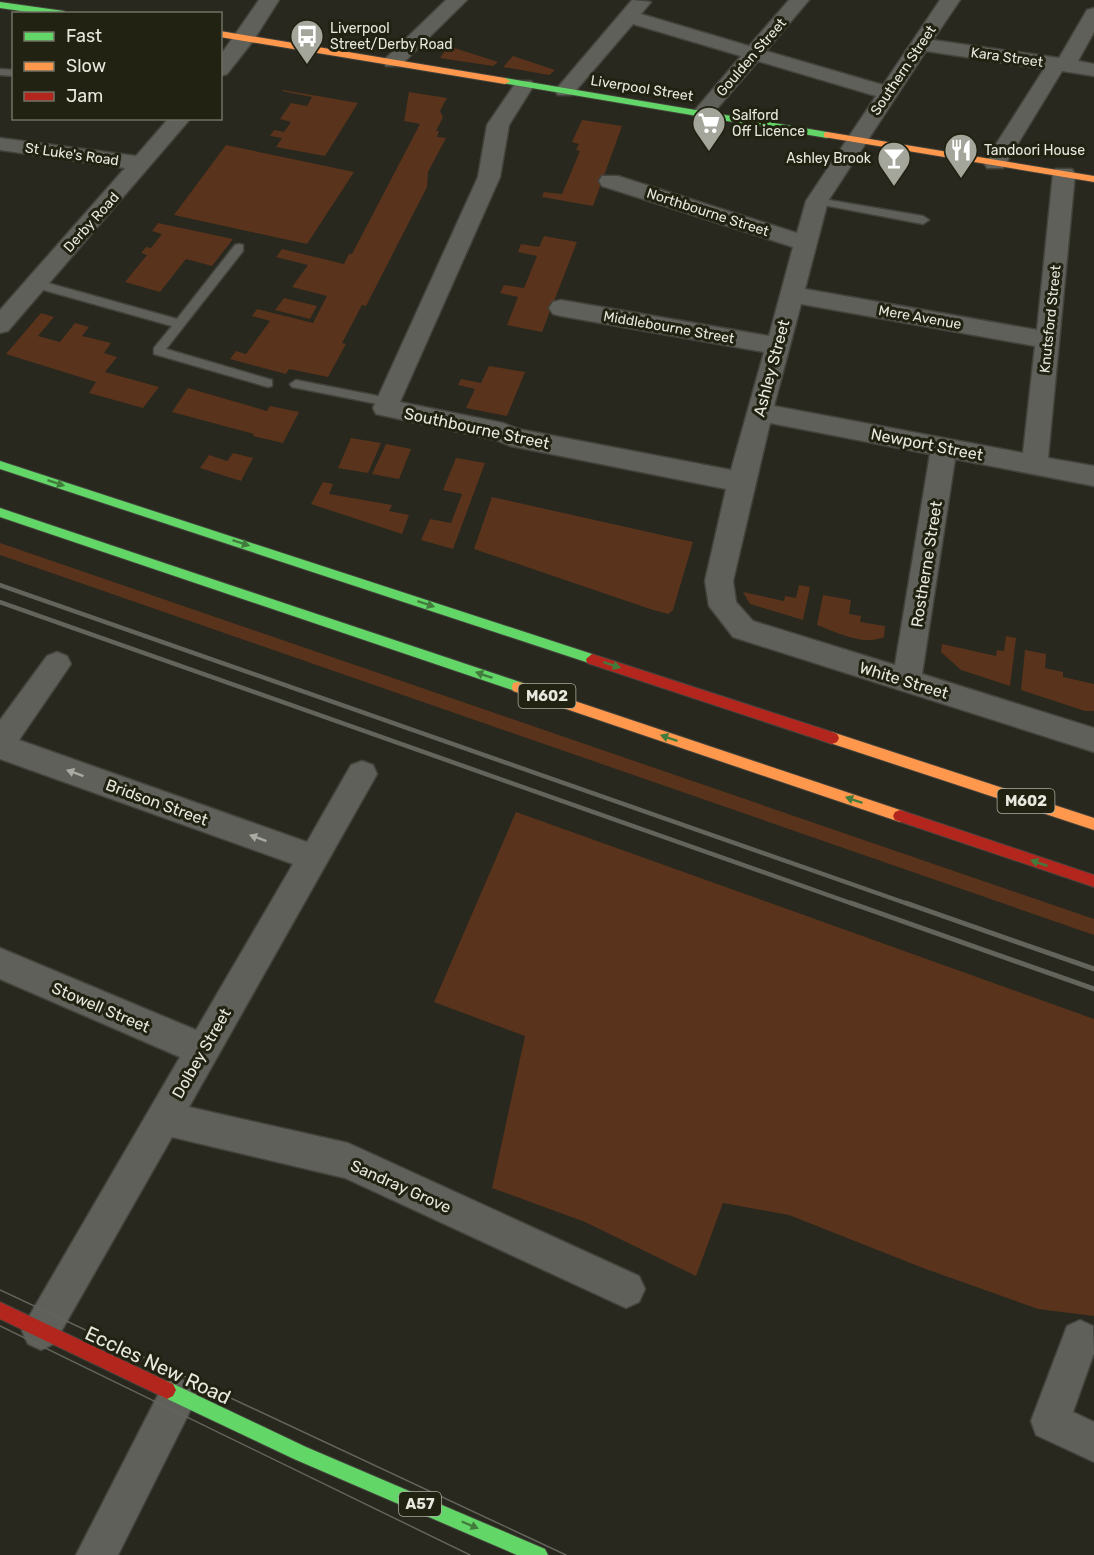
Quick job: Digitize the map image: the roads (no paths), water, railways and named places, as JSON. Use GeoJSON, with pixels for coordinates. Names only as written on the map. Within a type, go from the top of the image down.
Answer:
{"type":"FeatureCollection","features":[{"type":"Feature","properties":{"kind":"main road"},"geometry":{"type":"LineString","coordinates":[[0,5],[50,12]]}},
{"type":"Feature","properties":{"kind":"main road","name":"Liverpool Street"},"geometry":{"type":"LineString","coordinates":[[222,34],[1094,179]]}},
{"type":"Feature","properties":{"kind":"main road","name":"M602"},"geometry":{"type":"LineString","coordinates":[[0,465],[1094,824]]}},
{"type":"Feature","properties":{"kind":"main road","name":"M602"},"geometry":{"type":"LineString","coordinates":[[0,512],[1094,881]]}},
{"type":"Feature","properties":{"kind":"main road","name":"Eccles New Road"},"geometry":{"type":"LineString","coordinates":[[0,1310],[178,1397],[300,1453],[539,1555]]}},
{"type":"Feature","properties":{"kind":"main road","name":"Eccles New Road"},"geometry":{"type":"LineString","coordinates":[[300,1453],[435,1527]]}},
{"type":"Feature","properties":{"kind":"street"},"geometry":{"type":"LineString","coordinates":[[222,67],[246,37],[269,0]]}},
{"type":"Feature","properties":{"kind":"street"},"geometry":{"type":"LineString","coordinates":[[393,62],[457,0]]}},
{"type":"Feature","properties":{"kind":"street"},"geometry":{"type":"LineString","coordinates":[[565,91],[643,0]]}},
{"type":"Feature","properties":{"kind":"street","name":"Goulden Street"},"geometry":{"type":"LineString","coordinates":[[702,114],[800,0]]}},
{"type":"Feature","properties":{"kind":"street","name":"Southern Street"},"geometry":{"type":"LineString","coordinates":[[855,140],[950,0]]}},
{"type":"Feature","properties":{"kind":"street"},"geometry":{"type":"LineString","coordinates":[[995,163],[1094,14]]}},
{"type":"Feature","properties":{"kind":"street"},"geometry":{"type":"LineString","coordinates":[[628,16],[887,93]]}},
{"type":"Feature","properties":{"kind":"street","name":"Kara Street"},"geometry":{"type":"LineString","coordinates":[[920,44],[1094,70]]}},
{"type":"Feature","properties":{"kind":"street","name":"Southbourne Street"},"geometry":{"type":"LineString","coordinates":[[524,85],[515,102],[499,122],[495,134],[495,158],[489,177],[385,408],[503,432],[511,437],[741,482]]}},
{"type":"Feature","properties":{"kind":"street","name":"Derby Road"},"geometry":{"type":"LineString","coordinates":[[0,325],[179,120]]}},
{"type":"Feature","properties":{"kind":"street","name":"Ashley Street"},"geometry":{"type":"LineString","coordinates":[[723,606],[718,581],[759,412],[816,201],[855,140]]}},
{"type":"Feature","properties":{"kind":"street","name":"St Luke's Road"},"geometry":{"type":"LineString","coordinates":[[0,144],[143,164]]}},
{"type":"Feature","properties":{"kind":"street","name":"Knutsford Street"},"geometry":{"type":"LineString","coordinates":[[1035,464],[1064,174]]}},
{"type":"Feature","properties":{"kind":"street","name":"Northbourne Street"},"geometry":{"type":"LineString","coordinates":[[610,182],[805,243]]}},
{"type":"Feature","properties":{"kind":"street","name":"Mere Avenue"},"geometry":{"type":"LineString","coordinates":[[791,294],[1048,340]]}},
{"type":"Feature","properties":{"kind":"street","name":"Middlebourne Street"},"geometry":{"type":"LineString","coordinates":[[561,308],[778,346]]}},
{"type":"Feature","properties":{"kind":"street","name":"Newport Street"},"geometry":{"type":"LineString","coordinates":[[759,412],[1094,476]]}},
{"type":"Feature","properties":{"kind":"street","name":"Rostherne Street"},"geometry":{"type":"LineString","coordinates":[[907,681],[944,447]]}},
{"type":"Feature","properties":{"kind":"street","name":"White Street"},"geometry":{"type":"LineString","coordinates":[[723,606],[743,629],[1094,740]]}},
{"type":"Feature","properties":{"kind":"street"},"geometry":{"type":"LineString","coordinates":[[0,745],[57,664]]}},
{"type":"Feature","properties":{"kind":"street","name":"Bridson Street"},"geometry":{"type":"LineString","coordinates":[[0,745],[314,858]]}},
{"type":"Feature","properties":{"kind":"street","name":"Dolbey Street"},"geometry":{"type":"LineString","coordinates":[[41,1331],[362,774]]}},
{"type":"Feature","properties":{"kind":"street","name":"Stowell Street"},"geometry":{"type":"LineString","coordinates":[[0,963],[203,1050]]}},
{"type":"Feature","properties":{"kind":"street","name":"Sandray Grove"},"geometry":{"type":"LineString","coordinates":[[164,1118],[348,1161],[626,1289]]}},
{"type":"Feature","properties":{"kind":"street"},"geometry":{"type":"LineString","coordinates":[[1080,1339],[1050,1421],[1094,1442]]}},
{"type":"Feature","properties":{"kind":"street"},"geometry":{"type":"LineString","coordinates":[[96,1555],[178,1397]]}},
{"type":"Feature","properties":{"kind":"lane"},"geometry":{"type":"LineString","coordinates":[[816,201],[923,220]]}},
{"type":"Feature","properties":{"kind":"lane"},"geometry":{"type":"LineString","coordinates":[[239,248],[158,351],[268,383]]}},
{"type":"Feature","properties":{"kind":"lane"},"geometry":{"type":"LineString","coordinates":[[37,284],[180,324]]}},
{"type":"Feature","properties":{"kind":"lane"},"geometry":{"type":"LineString","coordinates":[[296,384],[388,402]]}},
{"type":"Feature","properties":{"kind":"tram line"},"geometry":{"type":"LineString","coordinates":[[0,1290],[566,1555]]}},
{"type":"Feature","properties":{"kind":"tram line"},"geometry":{"type":"LineString","coordinates":[[0,1326],[470,1555]]}},
{"type":"Feature","properties":{"kind":"railway"},"geometry":{"type":"LineString","coordinates":[[0,585],[911,905]]}},
{"type":"Feature","properties":{"kind":"railway"},"geometry":{"type":"LineString","coordinates":[[0,602],[856,905]]}},
{"type":"Feature","properties":{"kind":"railway"},"geometry":{"type":"LineString","coordinates":[[851,903],[1094,989]]}},
{"type":"Feature","properties":{"kind":"railway"},"geometry":{"type":"LineString","coordinates":[[906,903],[1094,969]]}},
{"type":"Feature","properties":{"kind":"place","name":"Liverpool Street/Derby Road"},"geometry":{"type":"Point","coordinates":[307,65]}},
{"type":"Feature","properties":{"kind":"place","name":"Salford Off Licence"},"geometry":{"type":"Point","coordinates":[709,152]}},
{"type":"Feature","properties":{"kind":"place","name":"Tandoori House"},"geometry":{"type":"Point","coordinates":[961,179]}},
{"type":"Feature","properties":{"kind":"place","name":"Ashley Brook"},"geometry":{"type":"Point","coordinates":[894,187]}}]}
